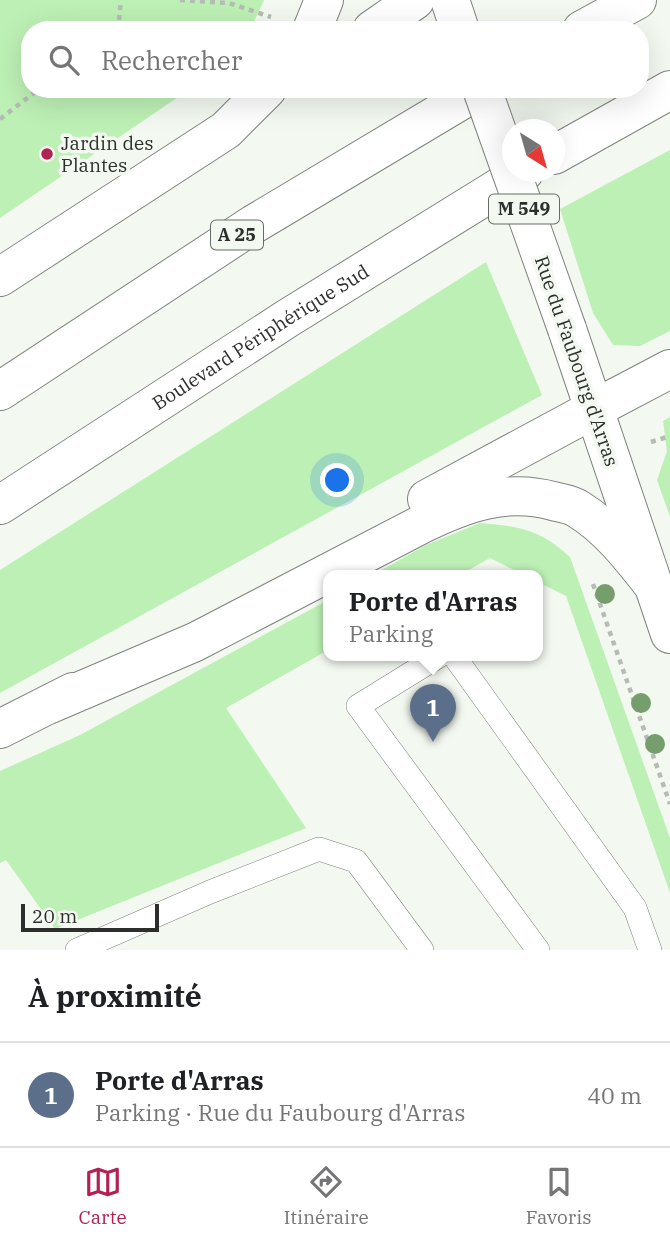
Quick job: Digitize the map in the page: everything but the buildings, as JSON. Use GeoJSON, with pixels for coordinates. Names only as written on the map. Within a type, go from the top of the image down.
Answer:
{"type":"FeatureCollection","features":[{"type":"Feature","properties":{"kind":"main road"},"geometry":{"type":"LineString","coordinates":[[316,21],[324,0]]}},
{"type":"Feature","properties":{"kind":"main road"},"geometry":{"type":"LineString","coordinates":[[385,21],[415,0]]}},
{"type":"Feature","properties":{"kind":"main road"},"geometry":{"type":"LineString","coordinates":[[598,21],[637,0]]}},
{"type":"Feature","properties":{"kind":"main road"},"geometry":{"type":"LineString","coordinates":[[565,149],[670,90]]}},
{"type":"Feature","properties":{"kind":"main road"},"geometry":{"type":"LineString","coordinates":[[226,130],[258,98]]}},
{"type":"Feature","properties":{"kind":"main road"},"geometry":{"type":"LineString","coordinates":[[0,277],[272,98]]}},
{"type":"Feature","properties":{"kind":"main road","name":"A 25"},"geometry":{"type":"LineString","coordinates":[[0,391],[254,224],[466,98]]}},
{"type":"Feature","properties":{"kind":"main road","name":"Rue du Faubourg d'Arras"},"geometry":{"type":"LineString","coordinates":[[484,98],[567,329],[670,634]]}},
{"type":"Feature","properties":{"kind":"main road","name":"Boulevard Périphérique Sud"},"geometry":{"type":"LineString","coordinates":[[0,505],[288,318],[508,182]]}},
{"type":"Feature","properties":{"kind":"main road"},"geometry":{"type":"LineString","coordinates":[[0,729],[670,369]]}},
{"type":"Feature","properties":{"kind":"main road"},"geometry":{"type":"LineString","coordinates":[[334,570],[453,509],[478,500],[527,496],[575,507],[605,529],[625,549],[653,585]]}},
{"type":"Feature","properties":{"kind":"main road"},"geometry":{"type":"LineString","coordinates":[[50,704],[195,642],[323,575]]}},
{"type":"Feature","properties":{"kind":"lane"},"geometry":{"type":"LineString","coordinates":[[431,661],[358,706],[538,950]]}},
{"type":"Feature","properties":{"kind":"lane"},"geometry":{"type":"LineString","coordinates":[[458,661],[635,908],[650,950]]}},
{"type":"Feature","properties":{"kind":"lane"},"geometry":{"type":"LineString","coordinates":[[77,950],[318,849],[356,861],[422,950]]}},
{"type":"Feature","properties":{"kind":"path"},"geometry":{"type":"LineString","coordinates":[[119,21],[121,0]]}},
{"type":"Feature","properties":{"kind":"path"},"geometry":{"type":"LineString","coordinates":[[180,0],[229,1],[274,18],[277,9]]}},
{"type":"Feature","properties":{"kind":"path"},"geometry":{"type":"LineString","coordinates":[[0,119],[27,98]]}},
{"type":"Feature","properties":{"kind":"path"},"geometry":{"type":"LineString","coordinates":[[652,442],[670,436]]}},
{"type":"Feature","properties":{"kind":"path"},"geometry":{"type":"LineString","coordinates":[[590,573],[670,804]]}},
{"type":"Feature","properties":{"kind":"green space","name":"Jardin des Plantes"},"geometry":{"type":"Polygon","coordinates":[[[0,0],[264,0],[254,21],[21,21],[21,98],[177,98],[0,218],[0,0]]]}},
{"type":"Feature","properties":{"kind":"green space"},"geometry":{"type":"Polygon","coordinates":[[[670,150],[670,331],[640,346],[613,345],[593,313],[560,209],[670,150]]]}},
{"type":"Feature","properties":{"kind":"green space"},"geometry":{"type":"Polygon","coordinates":[[[486,262],[542,395],[0,693],[0,570],[486,262]]]}},
{"type":"Feature","properties":{"kind":"green space"},"geometry":{"type":"Polygon","coordinates":[[[670,417],[670,517],[657,480],[667,451],[663,421],[670,417]]]}},
{"type":"Feature","properties":{"kind":"green space"},"geometry":{"type":"Polygon","coordinates":[[[480,523],[506,526],[539,535],[570,557],[670,838],[670,893],[566,596],[543,584],[543,570],[514,570],[490,558],[469,570],[382,570],[426,545],[480,523]]]}},
{"type":"Feature","properties":{"kind":"green space"},"geometry":{"type":"Polygon","coordinates":[[[323,603],[323,653],[226,708],[306,828],[55,929],[6,860],[0,863],[0,771],[80,735],[323,603]]]}},
{"type":"Feature","properties":{"kind":"place","name":"Jardin des Plantes"},"geometry":{"type":"Point","coordinates":[47,154]}},
{"type":"Feature","properties":{"kind":"place","name":"Porte d'Arras"},"geometry":{"type":"Point","coordinates":[433,742]}}]}
